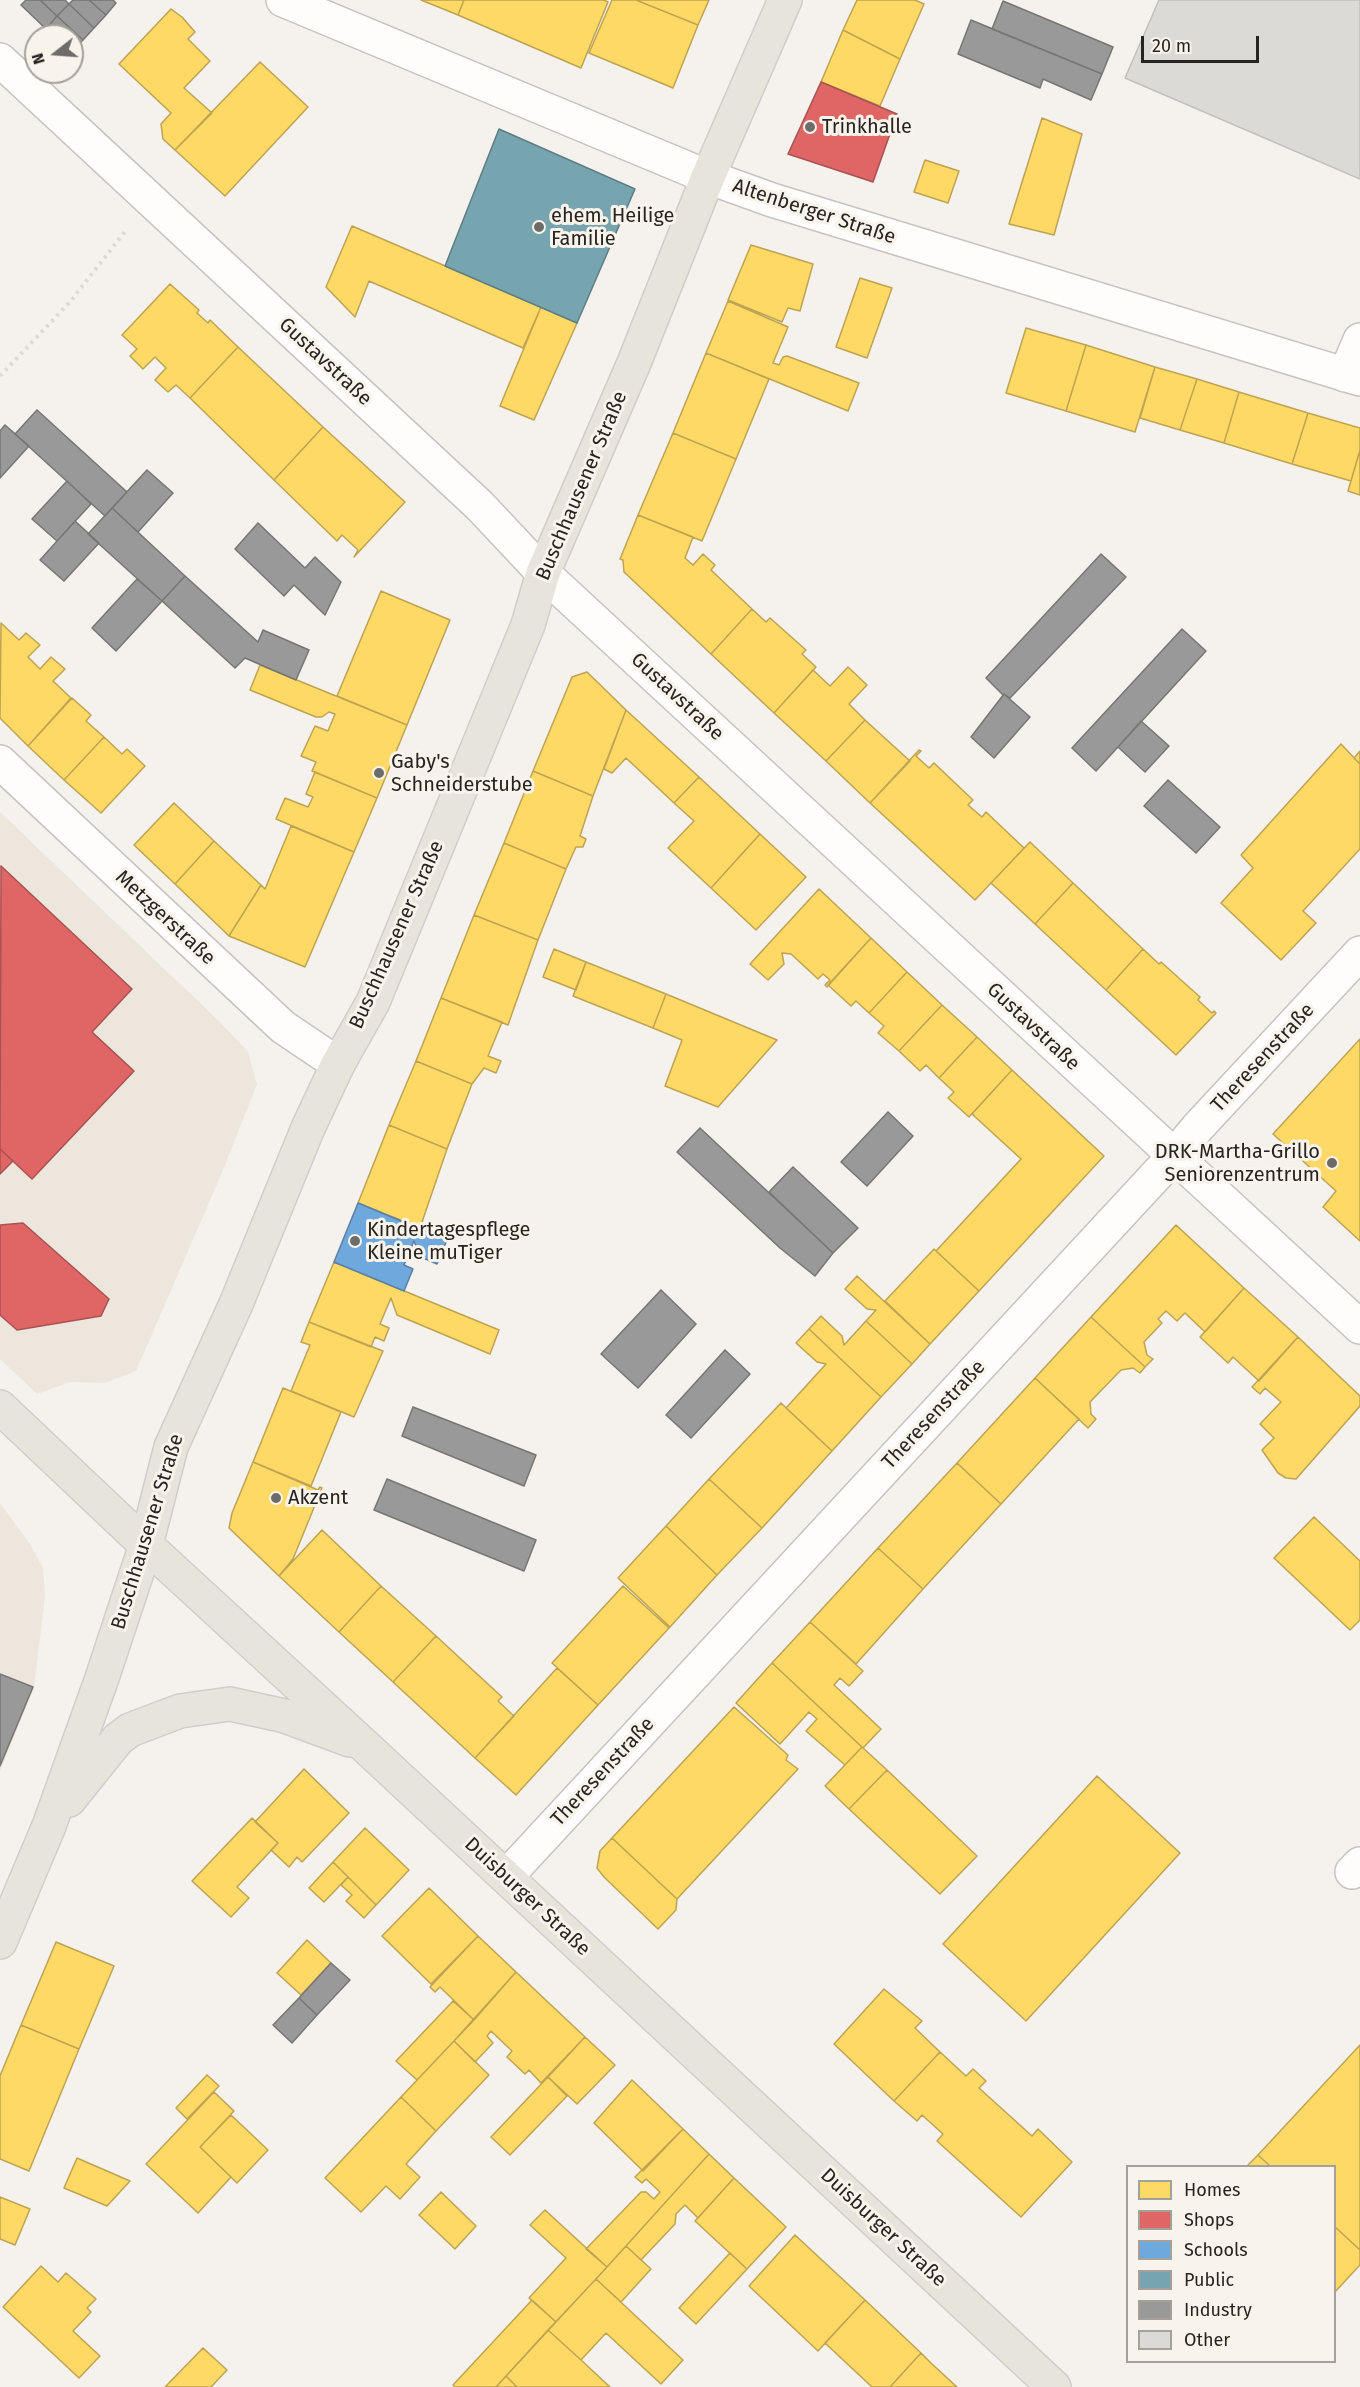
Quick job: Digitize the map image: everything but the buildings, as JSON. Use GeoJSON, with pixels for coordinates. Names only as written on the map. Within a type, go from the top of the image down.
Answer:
{"type":"FeatureCollection","features":[{"type":"Feature","properties":{"kind":"main road","name":"Buschhausener Straße"},"geometry":{"type":"LineString","coordinates":[[0,1942],[49,1826],[102,1678],[146,1545],[171,1447],[236,1304],[308,1128],[338,1064],[373,1002],[528,625],[543,573],[634,363],[708,177],[785,0]]}},
{"type":"Feature","properties":{"kind":"main road","name":"Duisburger Straße"},"geometry":{"type":"LineString","coordinates":[[0,1407],[1054,2387]]}},
{"type":"Feature","properties":{"kind":"main road"},"geometry":{"type":"LineString","coordinates":[[49,1826],[118,1739],[130,1730],[180,1711],[230,1704],[285,1716],[367,1748]]}},
{"type":"Feature","properties":{"kind":"street","name":"Altenberger Straße"},"geometry":{"type":"LineString","coordinates":[[283,0],[708,177],[783,203],[1353,377]]}},
{"type":"Feature","properties":{"kind":"street","name":"Gustavstraße"},"geometry":{"type":"LineString","coordinates":[[0,60],[480,506],[543,573],[1360,1327]]}},
{"type":"Feature","properties":{"kind":"street"},"geometry":{"type":"LineString","coordinates":[[1353,377],[1360,340]]}},
{"type":"Feature","properties":{"kind":"street","name":"Metzgerstraße"},"geometry":{"type":"LineString","coordinates":[[0,762],[283,1027],[338,1064]]}},
{"type":"Feature","properties":{"kind":"street","name":"Theresenstraße"},"geometry":{"type":"LineString","coordinates":[[506,1877],[1360,953]]}},
{"type":"Feature","properties":{"kind":"path"},"geometry":{"type":"LineString","coordinates":[[0,376],[70,302],[150,198]]}},
{"type":"Feature","properties":{"kind":"shaded area"},"geometry":{"type":"Polygon","coordinates":[[[0,812],[221,1023],[248,1052],[257,1084],[221,1175],[136,1371],[105,1383],[70,1382],[37,1394],[0,1359],[0,812]]]}},
{"type":"Feature","properties":{"kind":"shaded area"},"geometry":{"type":"Polygon","coordinates":[[[0,1503],[30,1544],[43,1568],[45,1596],[34,1688],[0,1771],[0,1503]]]}},
{"type":"Feature","properties":{"kind":"place","name":"Trinkhalle"},"geometry":{"type":"Point","coordinates":[810,127]}},
{"type":"Feature","properties":{"kind":"place","name":"ehem. Heilige Familie"},"geometry":{"type":"Point","coordinates":[539,227]}},
{"type":"Feature","properties":{"kind":"place","name":"Gaby's Schneiderstube"},"geometry":{"type":"Point","coordinates":[379,773]}},
{"type":"Feature","properties":{"kind":"place","name":"DRK-Martha-Grillo Seniorenzentrum"},"geometry":{"type":"Point","coordinates":[1332,1163]}},
{"type":"Feature","properties":{"kind":"place","name":"Kindertagespflege Kleine muTiger"},"geometry":{"type":"Point","coordinates":[355,1241]}},
{"type":"Feature","properties":{"kind":"place","name":"Akzent"},"geometry":{"type":"Point","coordinates":[276,1498]}}]}
